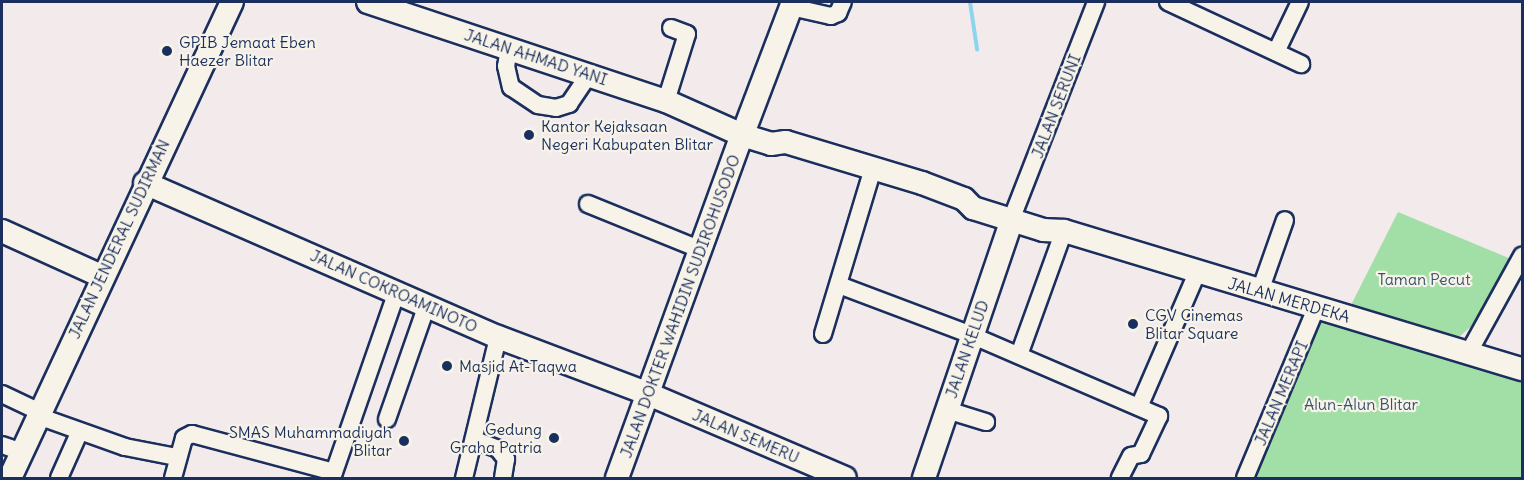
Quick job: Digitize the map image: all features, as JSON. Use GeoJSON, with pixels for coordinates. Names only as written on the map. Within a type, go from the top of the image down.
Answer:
{"type":"FeatureCollection","features":[{"type":"Feature","properties":{"kind":"main road","name":"JALAN JENDERAL SUDIRMAN"},"geometry":{"type":"LineString","coordinates":[[10,478],[12,448],[39,414],[101,276],[232,2]]}},
{"type":"Feature","properties":{"kind":"main road","name":"JALAN AHMAD YANI"},"geometry":{"type":"LineString","coordinates":[[368,2],[703,114],[708,122],[744,129]]}},
{"type":"Feature","properties":{"kind":"main road","name":"JALAN DOKTER WAHIDIN SUDIROHUSODO"},"geometry":{"type":"LineString","coordinates":[[617,478],[699,249],[792,4]]}},
{"type":"Feature","properties":{"kind":"main road","name":"JALAN MERDEKA"},"geometry":{"type":"LineString","coordinates":[[744,129],[771,144],[786,142],[873,168],[964,199],[973,208],[1013,215],[1043,230],[1061,230],[1197,273],[1522,369]]}},
{"type":"Feature","properties":{"kind":"main road","name":"JALAN COKROAMINOTO"},"geometry":{"type":"LineString","coordinates":[[145,183],[498,337],[646,393]]}},
{"type":"Feature","properties":{"kind":"main road","name":"JALAN KELUD"},"geometry":{"type":"LineString","coordinates":[[924,478],[1013,215]]}},
{"type":"Feature","properties":{"kind":"main road"},"geometry":{"type":"LineString","coordinates":[[2,231],[101,276]]}},
{"type":"Feature","properties":{"kind":"main road","name":"JALAN SEMERU"},"geometry":{"type":"LineString","coordinates":[[646,393],[845,478]]}},
{"type":"Feature","properties":{"kind":"street"},"geometry":{"type":"LineString","coordinates":[[792,4],[831,16],[838,13],[843,2]]}},
{"type":"Feature","properties":{"kind":"street","name":"JALAN SERUNI"},"geometry":{"type":"LineString","coordinates":[[1013,215],[1096,2]]}},
{"type":"Feature","properties":{"kind":"street"},"geometry":{"type":"LineString","coordinates":[[1168,2],[1301,64]]}},
{"type":"Feature","properties":{"kind":"street"},"geometry":{"type":"LineString","coordinates":[[1276,52],[1300,2]]}},
{"type":"Feature","properties":{"kind":"street"},"geometry":{"type":"LineString","coordinates":[[666,101],[687,34],[671,28]]}},
{"type":"Feature","properties":{"kind":"street"},"geometry":{"type":"LineString","coordinates":[[509,48],[506,66],[511,87],[538,105],[556,108],[569,104],[589,74]]}},
{"type":"Feature","properties":{"kind":"street"},"geometry":{"type":"LineString","coordinates":[[824,334],[873,168]]}},
{"type":"Feature","properties":{"kind":"street"},"geometry":{"type":"LineString","coordinates":[[588,204],[699,249]]}},
{"type":"Feature","properties":{"kind":"street"},"geometry":{"type":"LineString","coordinates":[[1260,291],[1285,220]]}},
{"type":"Feature","properties":{"kind":"street"},"geometry":{"type":"LineString","coordinates":[[1019,355],[1061,230]]}},
{"type":"Feature","properties":{"kind":"street"},"geometry":{"type":"LineString","coordinates":[[1469,352],[1522,256]]}},
{"type":"Feature","properties":{"kind":"street"},"geometry":{"type":"LineString","coordinates":[[1139,407],[1197,273]]}},
{"type":"Feature","properties":{"kind":"street"},"geometry":{"type":"LineString","coordinates":[[838,285],[971,335],[1159,416],[1141,454],[1131,456],[1120,478]]}},
{"type":"Feature","properties":{"kind":"street"},"geometry":{"type":"LineString","coordinates":[[173,478],[184,438],[192,434],[333,476],[397,291]]}},
{"type":"Feature","properties":{"kind":"street"},"geometry":{"type":"LineString","coordinates":[[387,419],[427,305]]}},
{"type":"Feature","properties":{"kind":"street","name":"JALAN MERAPI"},"geometry":{"type":"LineString","coordinates":[[1245,478],[1316,308]]}},
{"type":"Feature","properties":{"kind":"street"},"geometry":{"type":"LineString","coordinates":[[464,478],[498,337]]}},
{"type":"Feature","properties":{"kind":"street"},"geometry":{"type":"LineString","coordinates":[[2,394],[79,433],[177,458]]}},
{"type":"Feature","properties":{"kind":"street"},"geometry":{"type":"LineString","coordinates":[[947,410],[986,422]]}},
{"type":"Feature","properties":{"kind":"street"},"geometry":{"type":"LineString","coordinates":[[59,478],[79,433]]}},
{"type":"Feature","properties":{"kind":"street"},"geometry":{"type":"LineString","coordinates":[[475,440],[498,449],[506,459],[503,478]]}},
{"type":"Feature","properties":{"kind":"green space","name":"Taman Pecut"},"geometry":{"type":"Polygon","coordinates":[[[1398,212],[1511,259],[1475,323],[1460,336],[1447,336],[1348,311],[1398,212]]]}},
{"type":"Feature","properties":{"kind":"green space","name":"Alun-Alun Blitar"},"geometry":{"type":"Polygon","coordinates":[[[1318,313],[1522,374],[1522,478],[1251,478],[1318,313]]]}},
{"type":"Feature","properties":{"kind":"waterway"},"geometry":{"type":"LineString","coordinates":[[970,2],[977,49]]}},
{"type":"Feature","properties":{"kind":"place","name":"GPIB Jemaat Eben Haezer Blitar"},"geometry":{"type":"Point","coordinates":[167,51]}},
{"type":"Feature","properties":{"kind":"place","name":"Kantor Kejaksaan Negeri Kabupaten Blitar"},"geometry":{"type":"Point","coordinates":[529,135]}},
{"type":"Feature","properties":{"kind":"place","name":"CGV Cinemas Blitar Square"},"geometry":{"type":"Point","coordinates":[1133,324]}},
{"type":"Feature","properties":{"kind":"place","name":"Masjid At-Taqwa"},"geometry":{"type":"Point","coordinates":[447,366]}},
{"type":"Feature","properties":{"kind":"place","name":"Gedung Graha Patria"},"geometry":{"type":"Point","coordinates":[554,438]}},
{"type":"Feature","properties":{"kind":"place","name":"SMAS Muhammadiyah Blitar"},"geometry":{"type":"Point","coordinates":[404,441]}}]}
